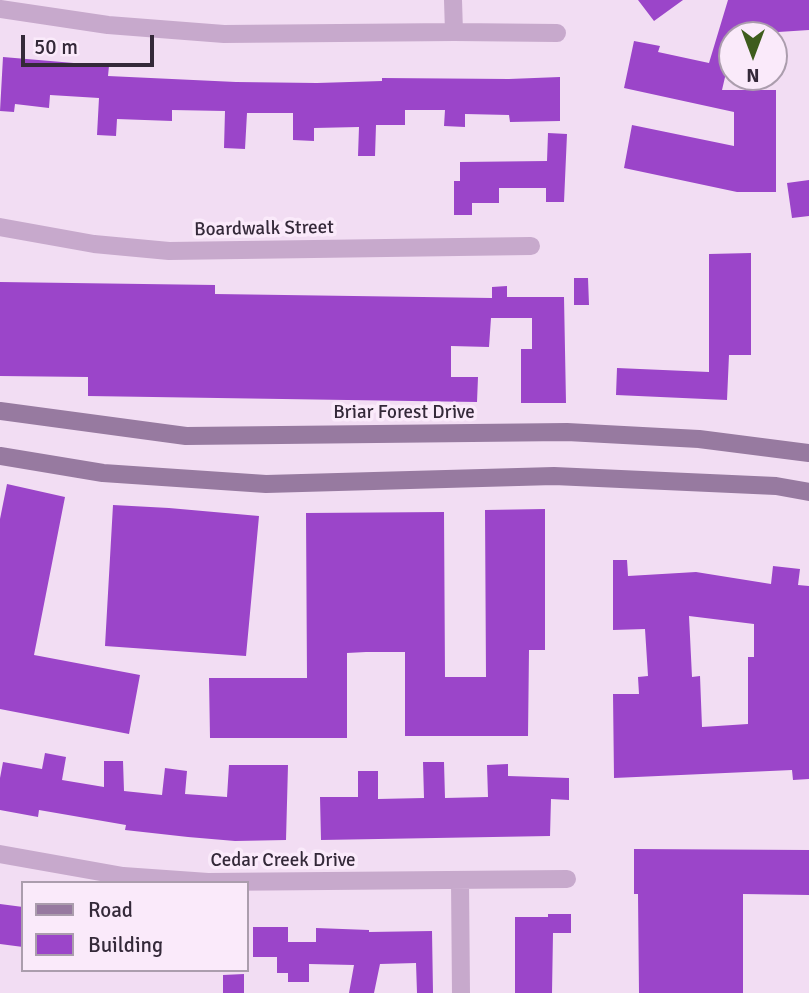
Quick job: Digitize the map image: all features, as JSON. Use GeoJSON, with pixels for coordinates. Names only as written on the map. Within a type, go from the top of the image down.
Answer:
{"type":"FeatureCollection","features":[{"type":"Feature","properties":{"kind":"main road","name":"Briar Forest Drive"},"geometry":{"type":"LineString","coordinates":[[0,411],[186,436],[567,432],[699,439],[809,453]]}},
{"type":"Feature","properties":{"kind":"main road"},"geometry":{"type":"LineString","coordinates":[[0,456],[109,474],[266,484],[554,476],[776,486],[809,492]]}},
{"type":"Feature","properties":{"kind":"street"},"geometry":{"type":"LineString","coordinates":[[453,0],[454,32]]}},
{"type":"Feature","properties":{"kind":"street"},"geometry":{"type":"LineString","coordinates":[[0,9],[108,25],[224,34],[557,33]]}},
{"type":"Feature","properties":{"kind":"street","name":"Boardwalk Street"},"geometry":{"type":"LineString","coordinates":[[0,227],[94,244],[169,251],[531,246]]}},
{"type":"Feature","properties":{"kind":"street","name":"Cedar Creek Drive"},"geometry":{"type":"LineString","coordinates":[[0,854],[123,876],[194,881]]}},
{"type":"Feature","properties":{"kind":"street","name":"Cedar Creek Drive"},"geometry":{"type":"LineString","coordinates":[[248,882],[567,879]]}},
{"type":"Feature","properties":{"kind":"street"},"geometry":{"type":"LineString","coordinates":[[460,881],[461,993]]}},
{"type":"Feature","properties":{"kind":"building"},"geometry":{"type":"Polygon","coordinates":[[[638,0],[683,0],[654,21],[638,0]]]}},
{"type":"Feature","properties":{"kind":"building"},"geometry":{"type":"Polygon","coordinates":[[[728,0],[809,0],[809,30],[788,31],[788,21],[722,21],[728,0]]]}},
{"type":"Feature","properties":{"kind":"building"},"geometry":{"type":"Polygon","coordinates":[[[718,33],[718,91],[776,91],[776,192],[737,192],[624,168],[632,125],[734,146],[734,112],[624,88],[634,41],[660,46],[658,52],[709,63],[718,33]]]}},
{"type":"Feature","properties":{"kind":"building"},"geometry":{"type":"Polygon","coordinates":[[[3,57],[109,66],[108,76],[236,82],[317,83],[382,81],[382,78],[560,77],[560,121],[510,122],[509,115],[465,114],[465,127],[444,126],[445,110],[405,110],[405,125],[376,125],[375,156],[358,156],[359,127],[314,128],[314,141],[293,140],[293,113],[247,113],[245,149],[224,148],[225,111],[172,110],[172,121],[117,119],[116,136],[97,135],[99,98],[50,95],[49,108],[15,104],[14,112],[0,111],[3,57]]]}},
{"type":"Feature","properties":{"kind":"building"},"geometry":{"type":"Polygon","coordinates":[[[548,133],[567,134],[564,202],[546,202],[546,188],[499,188],[499,203],[472,203],[472,215],[454,215],[454,181],[460,181],[460,162],[547,161],[548,133]]]}},
{"type":"Feature","properties":{"kind":"building"},"geometry":{"type":"Polygon","coordinates":[[[809,180],[809,216],[792,218],[787,183],[809,180]]]}},
{"type":"Feature","properties":{"kind":"building"},"geometry":{"type":"Polygon","coordinates":[[[751,253],[751,355],[729,355],[727,400],[616,395],[617,368],[709,372],[709,254],[751,253]]]}},
{"type":"Feature","properties":{"kind":"building"},"geometry":{"type":"Polygon","coordinates":[[[574,278],[588,278],[589,305],[574,305],[574,278]]]}},
{"type":"Feature","properties":{"kind":"building"},"geometry":{"type":"Polygon","coordinates":[[[0,282],[215,285],[215,294],[492,298],[492,287],[507,286],[507,297],[564,297],[566,403],[521,403],[521,349],[532,349],[532,318],[491,318],[489,347],[451,346],[451,377],[478,377],[477,402],[88,396],[88,377],[0,376],[0,282]]]}},
{"type":"Feature","properties":{"kind":"building"},"geometry":{"type":"Polygon","coordinates":[[[7,484],[65,497],[34,655],[140,675],[129,734],[0,709],[0,519],[7,484]]]}},
{"type":"Feature","properties":{"kind":"building"},"geometry":{"type":"Polygon","coordinates":[[[113,505],[259,516],[246,656],[105,646],[113,505]]]}},
{"type":"Feature","properties":{"kind":"building"},"geometry":{"type":"Polygon","coordinates":[[[545,509],[545,650],[529,650],[528,736],[405,736],[405,652],[366,652],[347,653],[347,738],[210,738],[209,678],[307,678],[306,513],[444,512],[445,677],[486,677],[485,510],[545,509]]]}},
{"type":"Feature","properties":{"kind":"building"},"geometry":{"type":"Polygon","coordinates":[[[613,560],[627,560],[628,576],[696,572],[771,584],[773,566],[800,569],[798,585],[809,586],[809,779],[793,780],[792,770],[614,778],[613,694],[639,694],[638,677],[648,676],[645,629],[613,630],[613,560]],[[689,616],[692,677],[700,676],[702,727],[748,724],[748,657],[754,657],[754,624],[689,616]]]}},
{"type":"Feature","properties":{"kind":"building"},"geometry":{"type":"Polygon","coordinates":[[[45,753],[66,757],[62,780],[104,787],[104,761],[123,761],[124,791],[162,795],[165,768],[187,771],[185,794],[227,797],[229,765],[288,765],[286,840],[235,841],[188,837],[125,830],[126,825],[39,810],[38,817],[0,810],[3,762],[42,769],[45,753]]]}},
{"type":"Feature","properties":{"kind":"building"},"geometry":{"type":"Polygon","coordinates":[[[423,762],[444,762],[445,798],[488,797],[487,765],[508,764],[508,776],[569,778],[569,800],[551,799],[550,836],[321,840],[320,797],[358,797],[358,771],[378,771],[378,799],[424,798],[423,762]]]}},
{"type":"Feature","properties":{"kind":"building"},"geometry":{"type":"Polygon","coordinates":[[[634,849],[809,850],[809,895],[743,894],[743,993],[639,993],[638,894],[634,894],[634,849]]]}},
{"type":"Feature","properties":{"kind":"building"},"geometry":{"type":"Polygon","coordinates":[[[0,904],[21,907],[21,947],[0,944],[0,904]]]}},
{"type":"Feature","properties":{"kind":"building"},"geometry":{"type":"Polygon","coordinates":[[[548,914],[571,914],[571,933],[553,933],[552,993],[515,993],[515,917],[548,917],[548,914]]]}},
{"type":"Feature","properties":{"kind":"building"},"geometry":{"type":"Polygon","coordinates":[[[253,927],[288,927],[288,942],[316,942],[316,928],[369,932],[432,931],[433,993],[417,993],[416,963],[380,964],[374,993],[349,993],[354,965],[309,964],[309,982],[288,982],[288,973],[277,973],[277,957],[253,957],[253,927]]]}},
{"type":"Feature","properties":{"kind":"building"},"geometry":{"type":"Polygon","coordinates":[[[244,974],[244,993],[223,993],[223,975],[244,974]]]}}]}
